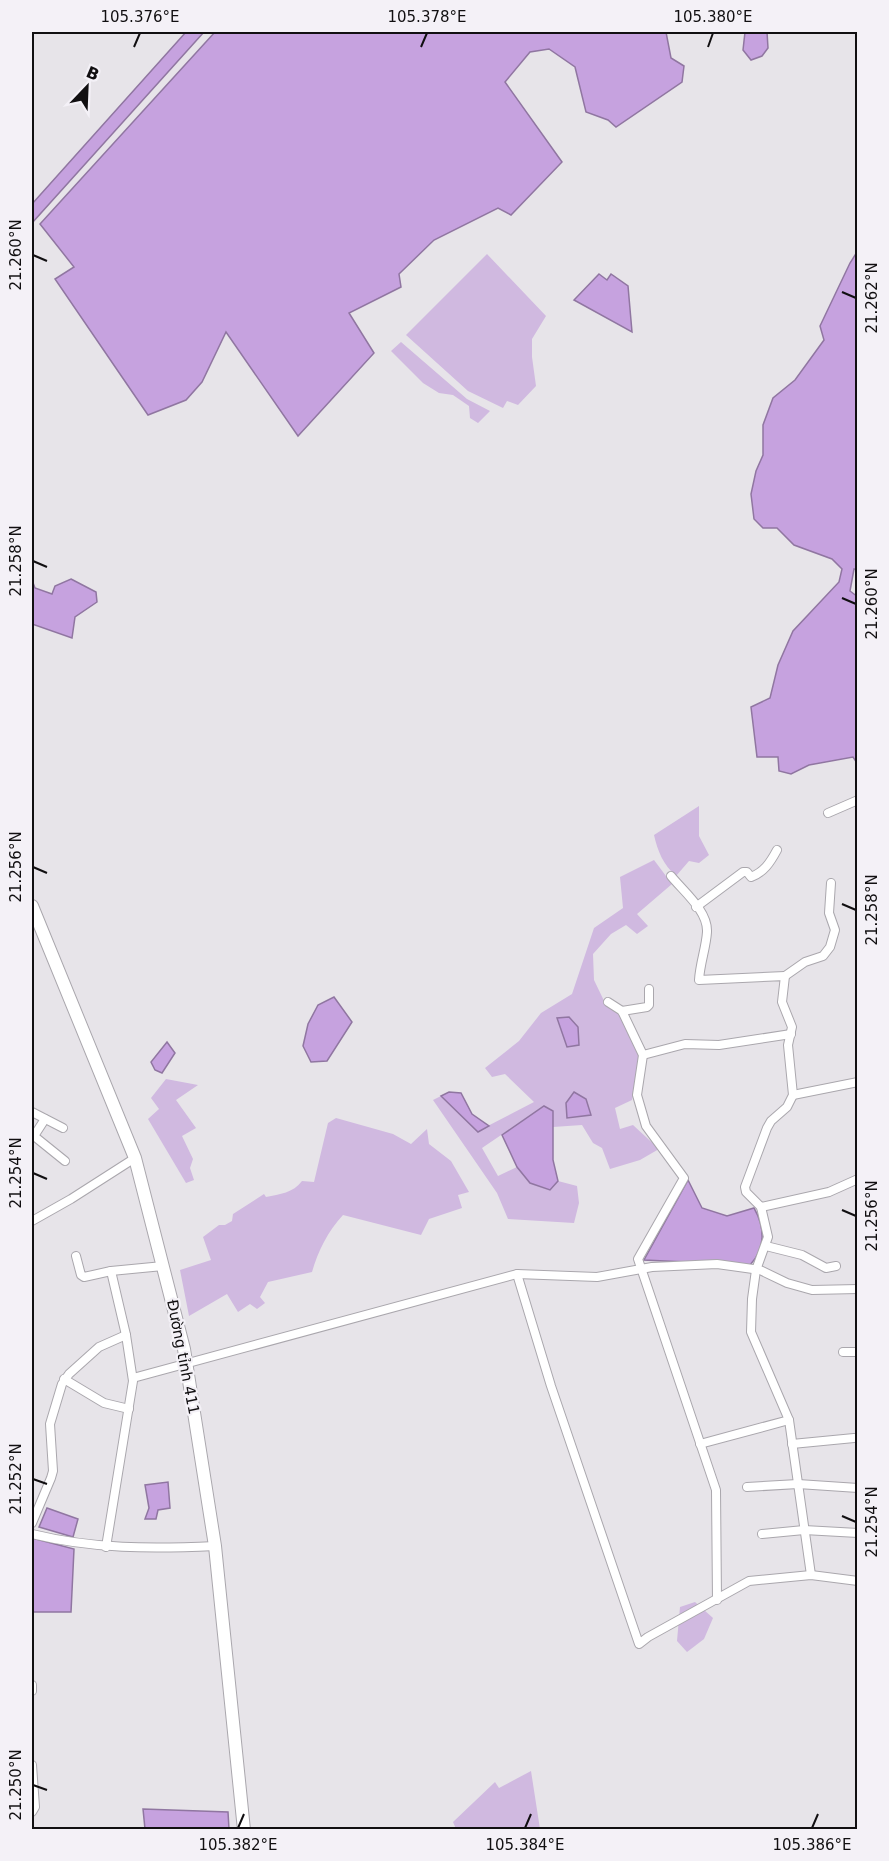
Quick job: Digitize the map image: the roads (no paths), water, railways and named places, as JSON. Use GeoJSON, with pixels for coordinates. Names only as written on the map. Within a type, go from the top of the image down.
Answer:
{"type":"FeatureCollection","features":[{"type":"Feature","properties":{"kind":"main road","name":"Đường tỉnh 411"},"geometry":{"type":"LineString","coordinates":[[32,906],[135,1158],[187,1364],[215,1546],[244,1830]]}},
{"type":"Feature","properties":{"kind":"street"},"geometry":{"type":"LineString","coordinates":[[828,813],[858,800]]}},
{"type":"Feature","properties":{"kind":"street"},"geometry":{"type":"LineString","coordinates":[[696,907],[743,872],[747,872],[751,877],[755,876],[768,866],[777,850]]}},
{"type":"Feature","properties":{"kind":"street"},"geometry":{"type":"LineString","coordinates":[[671,876],[704,916],[707,930],[699,980],[785,976],[805,962],[823,956],[830,947],[835,930],[829,913],[831,883]]}},
{"type":"Feature","properties":{"kind":"street"},"geometry":{"type":"LineString","coordinates":[[785,976],[782,1002],[792,1027],[788,1045],[794,1095],[787,1107],[771,1120],[745,1183],[746,1192],[761,1207],[768,1237],[756,1269],[751,1332],[789,1420],[811,1575]]}},
{"type":"Feature","properties":{"kind":"street"},"geometry":{"type":"LineString","coordinates":[[622,1011],[649,1005],[649,989]]}},
{"type":"Feature","properties":{"kind":"street"},"geometry":{"type":"LineString","coordinates":[[608,1002],[622,1011],[644,1055],[637,1095],[646,1126],[684,1178],[638,1259],[716,1490],[717,1600]]}},
{"type":"Feature","properties":{"kind":"street"},"geometry":{"type":"LineString","coordinates":[[644,1055],[685,1044],[719,1046],[791,1034]]}},
{"type":"Feature","properties":{"kind":"street"},"geometry":{"type":"LineString","coordinates":[[794,1095],[858,1082]]}},
{"type":"Feature","properties":{"kind":"street"},"geometry":{"type":"LineString","coordinates":[[32,1112],[63,1128]]}},
{"type":"Feature","properties":{"kind":"street"},"geometry":{"type":"LineString","coordinates":[[45,1119],[34,1136],[65,1161]]}},
{"type":"Feature","properties":{"kind":"street"},"geometry":{"type":"LineString","coordinates":[[32,1221],[135,1158]]}},
{"type":"Feature","properties":{"kind":"street"},"geometry":{"type":"LineString","coordinates":[[761,1207],[829,1192],[858,1179]]}},
{"type":"Feature","properties":{"kind":"street"},"geometry":{"type":"LineString","coordinates":[[766,1246],[802,1255],[826,1268],[836,1266]]}},
{"type":"Feature","properties":{"kind":"street"},"geometry":{"type":"LineString","coordinates":[[76,1256],[82,1277],[111,1271],[164,1266]]}},
{"type":"Feature","properties":{"kind":"street"},"geometry":{"type":"LineString","coordinates":[[133,1378],[517,1274],[597,1277],[640,1269],[717,1264],[756,1269],[787,1283],[812,1290],[858,1289]]}},
{"type":"Feature","properties":{"kind":"street"},"geometry":{"type":"LineString","coordinates":[[106,1547],[133,1378],[126,1335],[111,1271]]}},
{"type":"Feature","properties":{"kind":"street"},"geometry":{"type":"LineString","coordinates":[[517,1274],[551,1386],[639,1644],[749,1581],[811,1575],[858,1581]]}},
{"type":"Feature","properties":{"kind":"street"},"geometry":{"type":"LineString","coordinates":[[32,1523],[51,1478],[50,1424],[64,1379],[99,1347],[126,1335]]}},
{"type":"Feature","properties":{"kind":"street"},"geometry":{"type":"LineString","coordinates":[[843,1352],[858,1352]]}},
{"type":"Feature","properties":{"kind":"street"},"geometry":{"type":"LineString","coordinates":[[64,1379],[104,1403],[129,1409]]}},
{"type":"Feature","properties":{"kind":"street"},"geometry":{"type":"LineString","coordinates":[[700,1443],[789,1420]]}},
{"type":"Feature","properties":{"kind":"street"},"geometry":{"type":"LineString","coordinates":[[792,1444],[854,1438]]}},
{"type":"Feature","properties":{"kind":"street"},"geometry":{"type":"LineString","coordinates":[[747,1487],[798,1484],[858,1488]]}},
{"type":"Feature","properties":{"kind":"street"},"geometry":{"type":"LineString","coordinates":[[762,1534],[804,1530],[858,1533]]}},
{"type":"Feature","properties":{"kind":"street"},"geometry":{"type":"LineString","coordinates":[[32,1534],[106,1547],[215,1546]]}},
{"type":"Feature","properties":{"kind":"street"},"geometry":{"type":"LineString","coordinates":[[32,1685],[32,1691]]}},
{"type":"Feature","properties":{"kind":"street"},"geometry":{"type":"LineString","coordinates":[[32,1765],[35,1807],[32,1812]]}}]}
